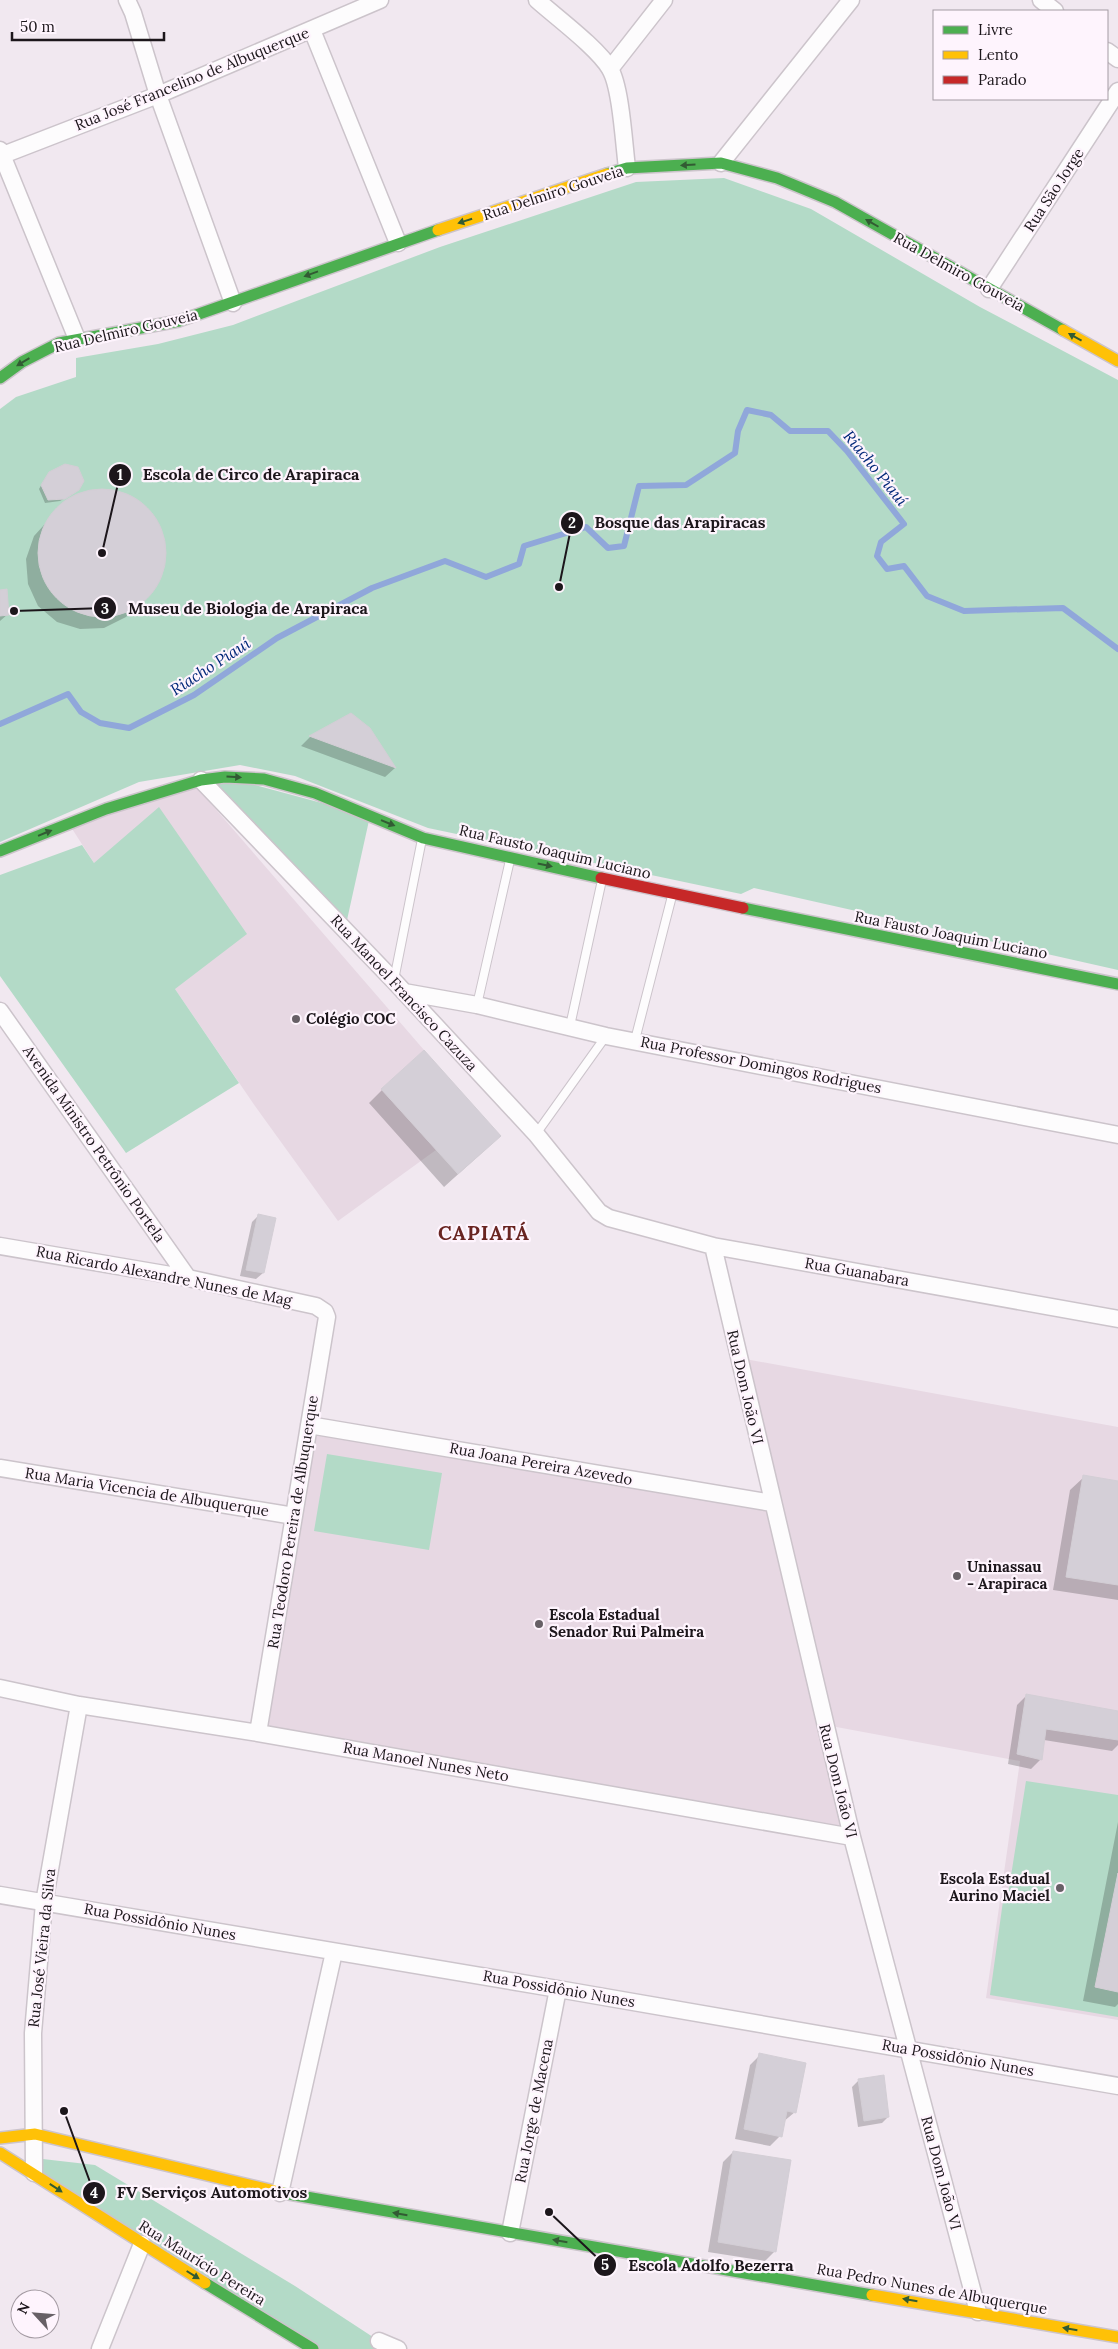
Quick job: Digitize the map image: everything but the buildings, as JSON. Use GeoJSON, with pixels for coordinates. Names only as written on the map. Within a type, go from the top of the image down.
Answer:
{"type":"FeatureCollection","features":[{"type":"Feature","properties":{"kind":"street"},"geometry":{"type":"LineString","coordinates":[[127,0],[134,13],[158,95],[233,303]]}},
{"type":"Feature","properties":{"kind":"street"},"geometry":{"type":"LineString","coordinates":[[537,0],[600,56],[610,69],[616,84],[628,168]]}},
{"type":"Feature","properties":{"kind":"street"},"geometry":{"type":"LineString","coordinates":[[610,69],[664,0]]}},
{"type":"Feature","properties":{"kind":"street"},"geometry":{"type":"LineString","coordinates":[[720,163],[851,0]]}},
{"type":"Feature","properties":{"kind":"street"},"geometry":{"type":"LineString","coordinates":[[1041,0],[1054,10]]}},
{"type":"Feature","properties":{"kind":"street","name":"Rua José Francelino de Albuquerque"},"geometry":{"type":"LineString","coordinates":[[1,152],[158,95],[312,30],[370,2]]}},
{"type":"Feature","properties":{"kind":"street"},"geometry":{"type":"LineString","coordinates":[[312,30],[398,243]]}},
{"type":"Feature","properties":{"kind":"street"},"geometry":{"type":"LineString","coordinates":[[1108,52],[1118,60]]}},
{"type":"Feature","properties":{"kind":"street","name":"Rua São Jorge"},"geometry":{"type":"LineString","coordinates":[[989,290],[1118,91]]}},
{"type":"Feature","properties":{"kind":"street"},"geometry":{"type":"LineString","coordinates":[[1,152],[77,339]]}},
{"type":"Feature","properties":{"kind":"street","name":"Rua Delmiro Gouveia"},"geometry":{"type":"LineString","coordinates":[[0,378],[22,362],[59,343],[179,321],[398,243],[628,168],[720,163],[777,178],[835,202],[989,290],[1118,360]]}},
{"type":"Feature","properties":{"kind":"street","name":"Rua Fausto Joaquim Luciano"},"geometry":{"type":"LineString","coordinates":[[0,852],[106,809],[201,780],[225,777],[264,779],[315,793],[423,838],[672,894],[1118,984]]}},
{"type":"Feature","properties":{"kind":"street","name":"Rua Manoel Francisco Cazuza"},"geometry":{"type":"LineString","coordinates":[[201,780],[399,986],[536,1134],[599,1212]]}},
{"type":"Feature","properties":{"kind":"street","name":"Rua Professor Domingos Rodrigues"},"geometry":{"type":"LineString","coordinates":[[399,986],[606,1036],[635,1040],[1118,1135]]}},
{"type":"Feature","properties":{"kind":"street","name":"Avenida Ministro Petrônio Portela"},"geometry":{"type":"LineString","coordinates":[[0,1011],[188,1278]]}},
{"type":"Feature","properties":{"kind":"street","name":"Rua Guanabara"},"geometry":{"type":"LineString","coordinates":[[599,1212],[609,1218],[713,1246],[1118,1319]]}},
{"type":"Feature","properties":{"kind":"street","name":"Rua Ricardo Alexandre Nunes de Mag"},"geometry":{"type":"LineString","coordinates":[[0,1246],[188,1278],[316,1306],[325,1312]]}},
{"type":"Feature","properties":{"kind":"street","name":"Rua Dom João VI"},"geometry":{"type":"LineString","coordinates":[[713,1246],[772,1504],[852,1837],[978,2312]]}},
{"type":"Feature","properties":{"kind":"street","name":"Rua Teodoro Pereira de Albuquerque"},"geometry":{"type":"LineString","coordinates":[[258,1732],[327,1317],[325,1312]]}},
{"type":"Feature","properties":{"kind":"street","name":"Rua Joana Pereira Azevedo"},"geometry":{"type":"LineString","coordinates":[[309,1425],[772,1504]]}},
{"type":"Feature","properties":{"kind":"street","name":"Rua Maria Vicencia de Albuquerque"},"geometry":{"type":"LineString","coordinates":[[0,1468],[294,1516]]}},
{"type":"Feature","properties":{"kind":"street","name":"Rua Manoel Nunes Neto"},"geometry":{"type":"LineString","coordinates":[[0,1688],[79,1705],[258,1732],[852,1837]]}},
{"type":"Feature","properties":{"kind":"street","name":"Rua José Vieira da Silva"},"geometry":{"type":"LineString","coordinates":[[34,2173],[33,2033],[44,1903],[79,1705]]}},
{"type":"Feature","properties":{"kind":"street","name":"Rua Possidônio Nunes"},"geometry":{"type":"LineString","coordinates":[[0,1895],[1118,2086]]}},
{"type":"Feature","properties":{"kind":"street"},"geometry":{"type":"LineString","coordinates":[[280,2192],[334,1952]]}},
{"type":"Feature","properties":{"kind":"street","name":"Rua Jorge de Macena"},"geometry":{"type":"LineString","coordinates":[[510,2233],[558,1989]]}},
{"type":"Feature","properties":{"kind":"street","name":"Rua Pedro Nunes de Albuquerque"},"geometry":{"type":"LineString","coordinates":[[0,2138],[35,2134],[280,2192],[1118,2337]]}},
{"type":"Feature","properties":{"kind":"street","name":"Rua Maurício Pereira"},"geometry":{"type":"LineString","coordinates":[[0,2153],[309,2348]]}},
{"type":"Feature","properties":{"kind":"street"},"geometry":{"type":"LineString","coordinates":[[100,2349],[142,2244]]}},
{"type":"Feature","properties":{"kind":"street"},"geometry":{"type":"LineString","coordinates":[[379,2341],[398,2349]]}},
{"type":"Feature","properties":{"kind":"lane"},"geometry":{"type":"LineString","coordinates":[[399,986],[423,838]]}},
{"type":"Feature","properties":{"kind":"lane"},"geometry":{"type":"LineString","coordinates":[[477,1005],[511,858]]}},
{"type":"Feature","properties":{"kind":"lane"},"geometry":{"type":"LineString","coordinates":[[570,1026],[602,878]]}},
{"type":"Feature","properties":{"kind":"lane"},"geometry":{"type":"LineString","coordinates":[[635,1040],[672,894]]}},
{"type":"Feature","properties":{"kind":"lane"},"geometry":{"type":"LineString","coordinates":[[536,1134],[606,1036]]}},
{"type":"Feature","properties":{"kind":"shaded area","name":"Colégio COC"},"geometry":{"type":"Polygon","coordinates":[[[193,783],[424,1050],[381,1089],[436,1150],[338,1221],[255,1106],[175,989],[69,824],[193,783]]]}},
{"type":"Feature","properties":{"kind":"shaded area","name":"Uninassau - Arapiraca"},"geometry":{"type":"Polygon","coordinates":[[[745,1359],[1118,1427],[1118,2020],[986,1998],[1020,1761],[831,1726],[745,1359]]]}},
{"type":"Feature","properties":{"kind":"shaded area","name":"Escola Estadual Senador Rui Palmeira"},"geometry":{"type":"Polygon","coordinates":[[[309,1425],[772,1503],[852,1837],[258,1733],[309,1425]]]}},
{"type":"Feature","properties":{"kind":"green space"},"geometry":{"type":"Polygon","coordinates":[[[724,178],[811,209],[980,307],[1118,380],[1118,970],[754,888],[741,894],[428,828],[295,776],[240,765],[139,782],[0,842],[0,409],[16,397],[76,377],[76,358],[158,344],[233,325],[440,247],[636,182],[724,178]]]}},
{"type":"Feature","properties":{"kind":"green space"},"geometry":{"type":"Polygon","coordinates":[[[225,777],[370,816],[345,929],[201,780],[225,777]]]}},
{"type":"Feature","properties":{"kind":"green space"},"geometry":{"type":"Polygon","coordinates":[[[159,807],[247,934],[175,989],[239,1083],[126,1153],[0,976],[0,875],[82,845],[94,863],[159,807]]]}},
{"type":"Feature","properties":{"kind":"green space"},"geometry":{"type":"Polygon","coordinates":[[[327,1454],[442,1473],[429,1550],[314,1531],[327,1454]]]}},
{"type":"Feature","properties":{"kind":"green space","name":"Escola Estadual Aurino Maciel"},"geometry":{"type":"Polygon","coordinates":[[[1026,1781],[1118,1795],[1118,1873],[1095,1987],[1118,1992],[1118,2017],[990,1995],[1003,1901],[1007,1901],[1026,1781]]]}},
{"type":"Feature","properties":{"kind":"green space"},"geometry":{"type":"Polygon","coordinates":[[[34,2158],[95,2165],[295,2286],[379,2341],[398,2349],[313,2349],[34,2173],[34,2158]]]}},
{"type":"Feature","properties":{"kind":"waterway","name":"Riacho Piauí"},"geometry":{"type":"LineString","coordinates":[[0,724],[68,694],[81,712],[100,723],[129,728],[194,695],[277,638],[372,588],[445,561],[486,577],[519,564],[524,546],[586,527],[608,548],[624,546],[639,486],[686,485],[735,453],[738,431],[747,410],[771,415],[790,431],[828,431],[847,451],[904,524],[881,542],[877,556],[887,569],[904,566],[927,596],[964,611],[1063,608],[1118,649]]}},
{"type":"Feature","properties":{"kind":"traffic: fast"},"geometry":{"type":"LineString","coordinates":[[607,174],[627,168],[721,163],[777,178],[835,202],[1063,330]]}},
{"type":"Feature","properties":{"kind":"traffic: fast"},"geometry":{"type":"LineString","coordinates":[[0,378],[22,362],[59,343],[179,321],[438,230]]}},
{"type":"Feature","properties":{"kind":"traffic: fast"},"geometry":{"type":"LineString","coordinates":[[0,851],[106,809],[201,780],[225,777],[264,779],[315,793],[423,838],[601,878]]}},
{"type":"Feature","properties":{"kind":"traffic: fast"},"geometry":{"type":"LineString","coordinates":[[743,908],[1118,984]]}},
{"type":"Feature","properties":{"kind":"traffic: fast"},"geometry":{"type":"LineString","coordinates":[[283,2193],[872,2295]]}},
{"type":"Feature","properties":{"kind":"traffic: fast"},"geometry":{"type":"LineString","coordinates":[[205,2283],[313,2349]]}},
{"type":"Feature","properties":{"kind":"traffic: slow"},"geometry":{"type":"LineString","coordinates":[[438,230],[607,174]]}},
{"type":"Feature","properties":{"kind":"traffic: slow"},"geometry":{"type":"LineString","coordinates":[[1063,330],[1118,361]]}},
{"type":"Feature","properties":{"kind":"traffic: slow"},"geometry":{"type":"LineString","coordinates":[[0,2138],[35,2134],[283,2193]]}},
{"type":"Feature","properties":{"kind":"traffic: slow"},"geometry":{"type":"LineString","coordinates":[[0,2153],[205,2283]]}},
{"type":"Feature","properties":{"kind":"traffic: slow"},"geometry":{"type":"LineString","coordinates":[[872,2295],[1118,2337]]}},
{"type":"Feature","properties":{"kind":"traffic: jam"},"geometry":{"type":"LineString","coordinates":[[601,878],[743,908]]}},
{"type":"Feature","properties":{"kind":"place","name":"Escola de Circo de Arapiraca"},"geometry":{"type":"Point","coordinates":[102,553]}},
{"type":"Feature","properties":{"kind":"place","name":"Bosque das Arapiracas"},"geometry":{"type":"Point","coordinates":[559,587]}},
{"type":"Feature","properties":{"kind":"place","name":"Museu de Biologia de Arapiraca"},"geometry":{"type":"Point","coordinates":[14,611]}},
{"type":"Feature","properties":{"kind":"place","name":"Colégio COC"},"geometry":{"type":"Point","coordinates":[296,1019]}},
{"type":"Feature","properties":{"kind":"place","name":"Uninassau - Arapiraca"},"geometry":{"type":"Point","coordinates":[957,1576]}},
{"type":"Feature","properties":{"kind":"place","name":"Escola Estadual Senador Rui Palmeira"},"geometry":{"type":"Point","coordinates":[539,1624]}},
{"type":"Feature","properties":{"kind":"place","name":"Escola Estadual Aurino Maciel"},"geometry":{"type":"Point","coordinates":[1060,1888]}},
{"type":"Feature","properties":{"kind":"place","name":"FV Serviços Automotivos"},"geometry":{"type":"Point","coordinates":[64,2111]}},
{"type":"Feature","properties":{"kind":"place","name":"Escola Adolfo Bezerra"},"geometry":{"type":"Point","coordinates":[549,2212]}},
{"type":"Feature","properties":{"kind":"district","name":"CAPIATÁ"},"geometry":{"type":"Point","coordinates":[484,1233]}}]}
